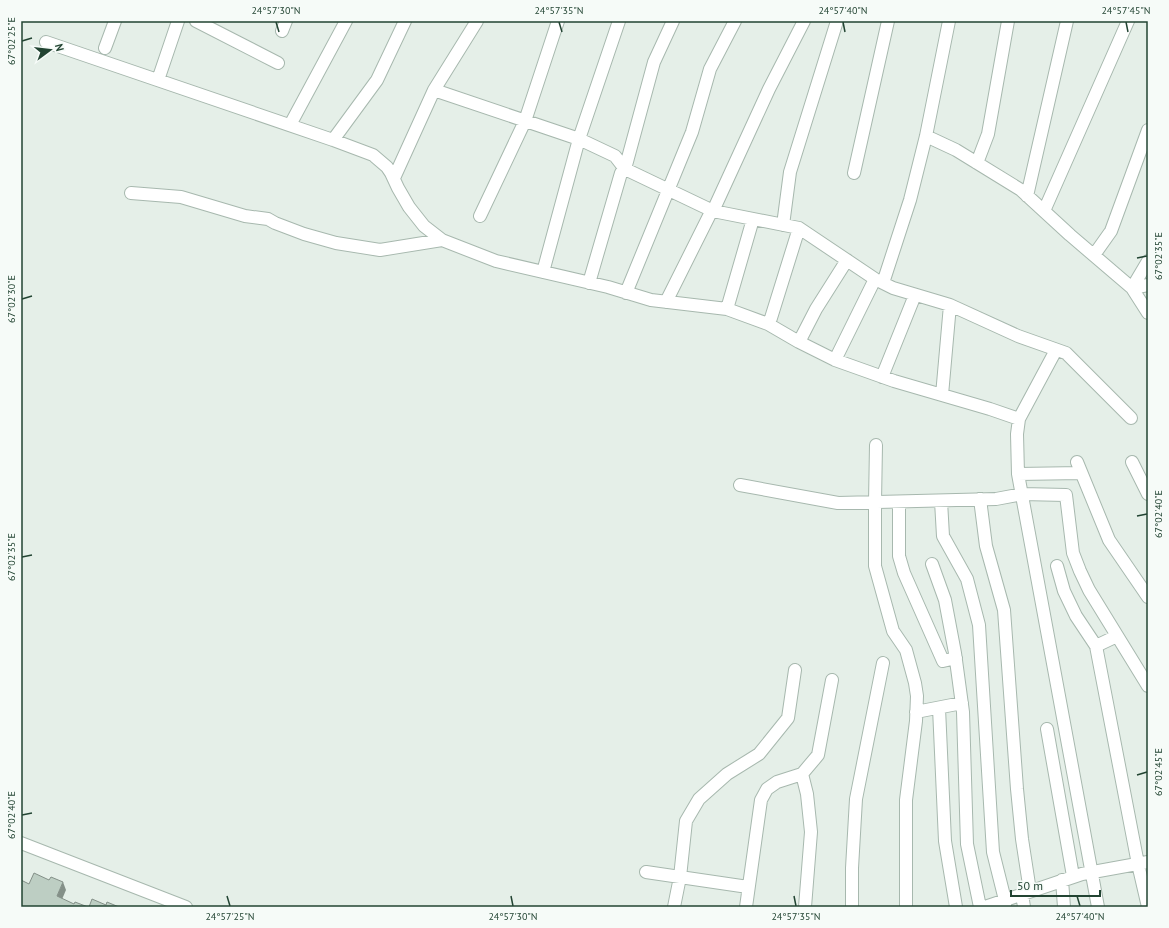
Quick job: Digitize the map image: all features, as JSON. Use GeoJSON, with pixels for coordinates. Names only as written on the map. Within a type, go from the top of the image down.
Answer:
{"type":"FeatureCollection","features":[{"type":"Feature","properties":{"kind":"street"},"geometry":{"type":"LineString","coordinates":[[105,48],[115,21]]}},
{"type":"Feature","properties":{"kind":"street"},"geometry":{"type":"LineString","coordinates":[[158,80],[178,21]]}},
{"type":"Feature","properties":{"kind":"street"},"geometry":{"type":"LineString","coordinates":[[290,125],[346,21]]}},
{"type":"Feature","properties":{"kind":"street"},"geometry":{"type":"LineString","coordinates":[[333,140],[377,80],[405,21]]}},
{"type":"Feature","properties":{"kind":"street"},"geometry":{"type":"LineString","coordinates":[[394,178],[434,90],[478,21]]}},
{"type":"Feature","properties":{"kind":"street"},"geometry":{"type":"LineString","coordinates":[[480,216],[525,121],[558,21]]}},
{"type":"Feature","properties":{"kind":"street"},"geometry":{"type":"LineString","coordinates":[[543,272],[579,139],[620,21]]}},
{"type":"Feature","properties":{"kind":"street"},"geometry":{"type":"LineString","coordinates":[[589,283],[654,62],[673,21]]}},
{"type":"Feature","properties":{"kind":"street"},"geometry":{"type":"LineString","coordinates":[[626,293],[692,132],[710,69],[735,21]]}},
{"type":"Feature","properties":{"kind":"street"},"geometry":{"type":"LineString","coordinates":[[666,302],[711,214],[769,89],[804,21]]}},
{"type":"Feature","properties":{"kind":"street"},"geometry":{"type":"LineString","coordinates":[[783,225],[790,172],[837,21]]}},
{"type":"Feature","properties":{"kind":"street"},"geometry":{"type":"LineString","coordinates":[[854,173],[888,21]]}},
{"type":"Feature","properties":{"kind":"street"},"geometry":{"type":"LineString","coordinates":[[835,360],[879,281],[910,200],[926,136],[949,21]]}},
{"type":"Feature","properties":{"kind":"street"},"geometry":{"type":"LineString","coordinates":[[976,163],[988,134],[1008,21]]}},
{"type":"Feature","properties":{"kind":"street"},"geometry":{"type":"LineString","coordinates":[[1027,196],[1067,21]]}},
{"type":"Feature","properties":{"kind":"street"},"geometry":{"type":"LineString","coordinates":[[1044,211],[1128,21]]}},
{"type":"Feature","properties":{"kind":"street"},"geometry":{"type":"LineString","coordinates":[[202,22],[278,63]]}},
{"type":"Feature","properties":{"kind":"street"},"geometry":{"type":"LineString","coordinates":[[46,42],[290,125],[372,155],[387,167],[409,207],[424,226],[442,240],[496,261],[589,283],[651,300],[727,309],[768,324],[835,360],[882,377],[1019,419]]}},
{"type":"Feature","properties":{"kind":"street"},"geometry":{"type":"LineString","coordinates":[[434,90],[579,139],[615,156],[623,171],[668,189],[711,214],[753,219],[799,228],[846,260],[893,288],[950,305],[1018,336],[1066,353],[1131,418]]}},
{"type":"Feature","properties":{"kind":"street"},"geometry":{"type":"LineString","coordinates":[[1094,255],[1111,230],[1148,130]]}},
{"type":"Feature","properties":{"kind":"street"},"geometry":{"type":"LineString","coordinates":[[926,136],[956,150],[1021,190],[1132,288],[1148,313]]}},
{"type":"Feature","properties":{"kind":"street"},"geometry":{"type":"LineString","coordinates":[[131,193],[181,197],[237,214],[268,219],[274,223],[304,234],[336,243],[373,249],[380,250],[442,240]]}},
{"type":"Feature","properties":{"kind":"street"},"geometry":{"type":"LineString","coordinates":[[727,309],[753,219]]}},
{"type":"Feature","properties":{"kind":"street"},"geometry":{"type":"LineString","coordinates":[[768,324],[799,228]]}},
{"type":"Feature","properties":{"kind":"street"},"geometry":{"type":"LineString","coordinates":[[799,342],[846,260]]}},
{"type":"Feature","properties":{"kind":"street"},"geometry":{"type":"LineString","coordinates":[[1132,288],[1148,261]]}},
{"type":"Feature","properties":{"kind":"street"},"geometry":{"type":"LineString","coordinates":[[1132,288],[1148,285]]}},
{"type":"Feature","properties":{"kind":"street"},"geometry":{"type":"LineString","coordinates":[[882,377],[915,295]]}},
{"type":"Feature","properties":{"kind":"street"},"geometry":{"type":"LineString","coordinates":[[942,395],[950,305]]}},
{"type":"Feature","properties":{"kind":"street"},"geometry":{"type":"LineString","coordinates":[[1056,350],[1019,419],[1017,434],[1018,474],[1098,907]]}},
{"type":"Feature","properties":{"kind":"street"},"geometry":{"type":"LineString","coordinates":[[876,445],[874,502],[875,566],[893,631],[906,650],[917,696],[906,800],[906,907]]}},
{"type":"Feature","properties":{"kind":"street"},"geometry":{"type":"LineString","coordinates":[[1132,462],[1148,494]]}},
{"type":"Feature","properties":{"kind":"street"},"geometry":{"type":"LineString","coordinates":[[1018,474],[1079,467],[1109,540],[1148,597]]}},
{"type":"Feature","properties":{"kind":"street"},"geometry":{"type":"LineString","coordinates":[[740,485],[838,503],[996,499],[1022,494],[1066,495],[1073,553],[1077,565],[1089,590],[1148,686]]}},
{"type":"Feature","properties":{"kind":"street"},"geometry":{"type":"LineString","coordinates":[[980,499],[986,546],[1004,610],[1026,893],[1024,907]]}},
{"type":"Feature","properties":{"kind":"street"},"geometry":{"type":"LineString","coordinates":[[941,500],[943,536],[967,579],[979,624],[993,852],[1005,904]]}},
{"type":"Feature","properties":{"kind":"street"},"geometry":{"type":"LineString","coordinates":[[899,502],[899,556],[904,573],[943,661],[956,658]]}},
{"type":"Feature","properties":{"kind":"street"},"geometry":{"type":"LineString","coordinates":[[932,564],[945,600],[956,658],[962,703],[967,844],[980,907]]}},
{"type":"Feature","properties":{"kind":"street"},"geometry":{"type":"LineString","coordinates":[[1057,566],[1064,591],[1076,616],[1096,646],[1143,863],[1148,907]]}},
{"type":"Feature","properties":{"kind":"street"},"geometry":{"type":"LineString","coordinates":[[1096,646],[1117,636]]}},
{"type":"Feature","properties":{"kind":"street"},"geometry":{"type":"LineString","coordinates":[[852,907],[852,868],[856,800],[883,663]]}},
{"type":"Feature","properties":{"kind":"street"},"geometry":{"type":"LineString","coordinates":[[674,907],[680,877],[686,821],[699,799],[727,774],[759,754],[788,718],[795,670]]}},
{"type":"Feature","properties":{"kind":"street"},"geometry":{"type":"LineString","coordinates":[[746,907],[761,800],[767,789],[777,782],[802,774],[818,755],[832,680]]}},
{"type":"Feature","properties":{"kind":"street"},"geometry":{"type":"LineString","coordinates":[[916,712],[962,703]]}},
{"type":"Feature","properties":{"kind":"street"},"geometry":{"type":"LineString","coordinates":[[939,708],[945,841],[956,907]]}},
{"type":"Feature","properties":{"kind":"street"},"geometry":{"type":"LineString","coordinates":[[1047,729],[1068,878],[1064,907]]}},
{"type":"Feature","properties":{"kind":"street"},"geometry":{"type":"LineString","coordinates":[[802,774],[807,794],[811,832],[805,907]]}},
{"type":"Feature","properties":{"kind":"street"},"geometry":{"type":"LineString","coordinates":[[21,843],[186,907]]}},
{"type":"Feature","properties":{"kind":"street"},"geometry":{"type":"LineString","coordinates":[[985,907],[1005,904],[1026,893],[1068,878],[1091,872],[1143,863]]}},
{"type":"Feature","properties":{"kind":"street"},"geometry":{"type":"LineString","coordinates":[[646,872],[748,887]]}},
{"type":"Feature","properties":{"kind":"building"},"geometry":{"type":"Polygon","coordinates":[[[34,873],[49,880],[51,877],[63,882],[57,896],[74,904],[75,902],[88,907],[21,907],[21,880],[29,884],[34,873]]]}},
{"type":"Feature","properties":{"kind":"building"},"geometry":{"type":"Polygon","coordinates":[[[92,899],[106,905],[107,902],[119,907],[89,907],[92,899]]]}}]}
